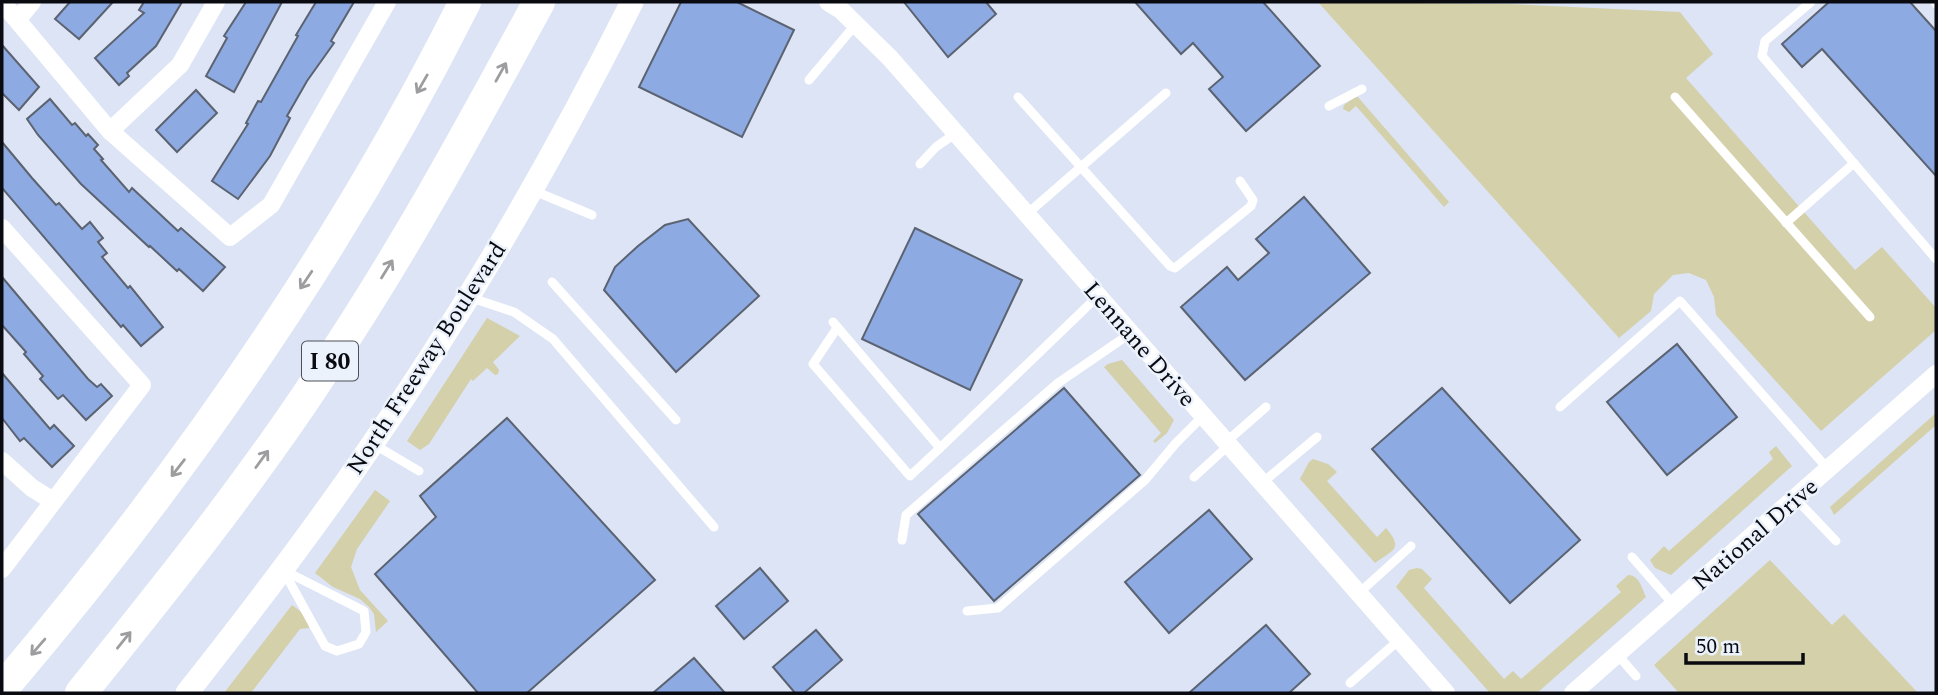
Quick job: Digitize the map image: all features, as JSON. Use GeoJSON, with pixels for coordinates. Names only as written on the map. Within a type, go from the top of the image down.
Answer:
{"type":"FeatureCollection","features":[{"type":"Feature","properties":{"kind":"highway","name":"I 80"},"geometry":{"type":"LineString","coordinates":[[2,689],[191,451],[316,265],[429,72],[465,2]]}},
{"type":"Feature","properties":{"kind":"highway","name":"I 80"},"geometry":{"type":"LineString","coordinates":[[81,693],[193,555],[320,377],[436,192],[539,2]]}},
{"type":"Feature","properties":{"kind":"street"},"geometry":{"type":"LineString","coordinates":[[2,2],[110,131],[230,237],[271,205],[387,2]]}},
{"type":"Feature","properties":{"kind":"street"},"geometry":{"type":"LineString","coordinates":[[18,19],[32,2]]}},
{"type":"Feature","properties":{"kind":"street"},"geometry":{"type":"LineString","coordinates":[[110,131],[180,65],[216,2]]}},
{"type":"Feature","properties":{"kind":"street","name":"North Freeway Boulevard"},"geometry":{"type":"LineString","coordinates":[[187,693],[283,570],[373,444],[468,296],[531,190],[632,2]]}},
{"type":"Feature","properties":{"kind":"street","name":"Lennane Drive"},"geometry":{"type":"LineString","coordinates":[[828,2],[841,10],[890,58],[1446,693]]}},
{"type":"Feature","properties":{"kind":"street"},"geometry":{"type":"LineString","coordinates":[[2,228],[142,385],[2,569]]}},
{"type":"Feature","properties":{"kind":"street","name":"National Drive"},"geometry":{"type":"LineString","coordinates":[[1573,693],[1936,374]]}},
{"type":"Feature","properties":{"kind":"street"},"geometry":{"type":"LineString","coordinates":[[2,461],[32,488],[53,501]]}},
{"type":"Feature","properties":{"kind":"lane"},"geometry":{"type":"LineString","coordinates":[[1811,2],[1765,41],[1762,56],[1936,259]]}},
{"type":"Feature","properties":{"kind":"lane"},"geometry":{"type":"LineString","coordinates":[[809,80],[856,24]]}},
{"type":"Feature","properties":{"kind":"lane"},"geometry":{"type":"LineString","coordinates":[[1329,106],[1362,89]]}},
{"type":"Feature","properties":{"kind":"lane"},"geometry":{"type":"LineString","coordinates":[[1027,214],[1166,93]]}},
{"type":"Feature","properties":{"kind":"lane"},"geometry":{"type":"LineString","coordinates":[[1018,97],[1170,266],[1175,268],[1251,206],[1253,200],[1240,181]]}},
{"type":"Feature","properties":{"kind":"lane"},"geometry":{"type":"LineString","coordinates":[[1675,97],[1870,317]]}},
{"type":"Feature","properties":{"kind":"lane"},"geometry":{"type":"LineString","coordinates":[[920,164],[936,147],[956,133]]}},
{"type":"Feature","properties":{"kind":"lane"},"geometry":{"type":"LineString","coordinates":[[1786,223],[1854,163]]}},
{"type":"Feature","properties":{"kind":"lane"},"geometry":{"type":"LineString","coordinates":[[531,190],[592,215]]}},
{"type":"Feature","properties":{"kind":"lane"},"geometry":{"type":"LineString","coordinates":[[552,282],[676,420]]}},
{"type":"Feature","properties":{"kind":"lane"},"geometry":{"type":"LineString","coordinates":[[468,296],[514,312],[553,339],[714,527]]}},
{"type":"Feature","properties":{"kind":"lane"},"geometry":{"type":"LineString","coordinates":[[940,448],[835,325],[813,364],[910,476],[940,448],[1098,296]]}},
{"type":"Feature","properties":{"kind":"lane"},"geometry":{"type":"LineString","coordinates":[[1560,407],[1680,301],[1828,469]]}},
{"type":"Feature","properties":{"kind":"lane"},"geometry":{"type":"LineString","coordinates":[[902,540],[906,515],[1058,383],[1131,333]]}},
{"type":"Feature","properties":{"kind":"lane"},"geometry":{"type":"LineString","coordinates":[[1194,477],[1266,407]]}},
{"type":"Feature","properties":{"kind":"lane"},"geometry":{"type":"LineString","coordinates":[[967,611],[998,608],[1145,480],[1203,416]]}},
{"type":"Feature","properties":{"kind":"lane"},"geometry":{"type":"LineString","coordinates":[[1262,483],[1317,438]]}},
{"type":"Feature","properties":{"kind":"lane"},"geometry":{"type":"LineString","coordinates":[[373,444],[419,471]]}},
{"type":"Feature","properties":{"kind":"lane"},"geometry":{"type":"LineString","coordinates":[[1795,498],[1836,541]]}},
{"type":"Feature","properties":{"kind":"lane"},"geometry":{"type":"LineString","coordinates":[[1359,593],[1411,546]]}},
{"type":"Feature","properties":{"kind":"lane"},"geometry":{"type":"LineString","coordinates":[[1632,556],[1674,605]]}},
{"type":"Feature","properties":{"kind":"lane"},"geometry":{"type":"LineString","coordinates":[[283,570],[364,611],[366,632],[359,644],[337,651],[325,646],[283,570]]}},
{"type":"Feature","properties":{"kind":"lane"},"geometry":{"type":"LineString","coordinates":[[1350,683],[1399,640]]}},
{"type":"Feature","properties":{"kind":"lane"},"geometry":{"type":"LineString","coordinates":[[1617,654],[1636,676]]}},
{"type":"Feature","properties":{"kind":"shaded area"},"geometry":{"type":"Polygon","coordinates":[[[1318,2],[1508,4],[1680,12],[1713,54],[1686,78],[1855,270],[1882,247],[1936,308],[1936,330],[1821,431],[1716,315],[1714,297],[1706,280],[1689,273],[1673,275],[1654,294],[1651,311],[1619,338],[1318,2]]]}},
{"type":"Feature","properties":{"kind":"shaded area"},"geometry":{"type":"Polygon","coordinates":[[[1357,96],[1449,202],[1444,207],[1356,106],[1349,112],[1343,109],[1344,105],[1357,96]]]}},
{"type":"Feature","properties":{"kind":"shaded area"},"geometry":{"type":"Polygon","coordinates":[[[487,318],[520,336],[493,362],[499,370],[498,374],[495,375],[487,368],[473,381],[471,379],[429,444],[420,450],[407,441],[487,318]]]}},
{"type":"Feature","properties":{"kind":"shaded area"},"geometry":{"type":"Polygon","coordinates":[[[1122,360],[1174,420],[1167,433],[1155,443],[1153,441],[1161,433],[1104,367],[1122,360]]]}},
{"type":"Feature","properties":{"kind":"shaded area"},"geometry":{"type":"Polygon","coordinates":[[[1936,413],[1936,425],[1834,515],[1830,507],[1936,413]]]}},
{"type":"Feature","properties":{"kind":"shaded area"},"geometry":{"type":"Polygon","coordinates":[[[1776,446],[1792,466],[1671,575],[1655,568],[1650,560],[1664,546],[1669,551],[1773,459],[1769,452],[1776,446]]]}},
{"type":"Feature","properties":{"kind":"shaded area"},"geometry":{"type":"Polygon","coordinates":[[[1313,459],[1328,464],[1337,472],[1327,481],[1377,537],[1386,528],[1394,540],[1395,545],[1391,552],[1375,563],[1300,479],[1313,459]]]}},
{"type":"Feature","properties":{"kind":"shaded area"},"geometry":{"type":"Polygon","coordinates":[[[375,490],[390,501],[357,549],[351,567],[360,590],[388,621],[376,632],[374,614],[369,607],[360,599],[333,587],[315,573],[375,490]]]}},
{"type":"Feature","properties":{"kind":"shaded area"},"geometry":{"type":"Polygon","coordinates":[[[1770,560],[1832,625],[1844,614],[1918,693],[1679,693],[1654,665],[1770,560]]]}},
{"type":"Feature","properties":{"kind":"shaded area"},"geometry":{"type":"Polygon","coordinates":[[[1422,569],[1432,579],[1424,588],[1504,679],[1513,671],[1521,679],[1621,592],[1616,586],[1628,575],[1637,580],[1646,597],[1537,693],[1490,693],[1396,587],[1409,570],[1422,569]]]}},
{"type":"Feature","properties":{"kind":"shaded area"},"geometry":{"type":"Polygon","coordinates":[[[292,605],[306,617],[309,628],[300,629],[251,693],[224,693],[292,605]]]}},
{"type":"Feature","properties":{"kind":"building"},"geometry":{"type":"Polygon","coordinates":[[[70,2],[113,2],[79,39],[55,19],[70,2]]]}},
{"type":"Feature","properties":{"kind":"building"},"geometry":{"type":"Polygon","coordinates":[[[144,2],[182,2],[156,46],[127,73],[129,76],[119,85],[95,58],[144,13],[139,10],[144,2]]]}},
{"type":"Feature","properties":{"kind":"building"},"geometry":{"type":"Polygon","coordinates":[[[246,2],[282,2],[234,92],[206,76],[227,38],[224,36],[246,2]]]}},
{"type":"Feature","properties":{"kind":"building"},"geometry":{"type":"Polygon","coordinates":[[[316,2],[354,2],[331,41],[334,43],[307,81],[287,116],[290,118],[270,156],[238,199],[212,181],[248,124],[246,123],[258,101],[261,102],[316,2]]]}},
{"type":"Feature","properties":{"kind":"building"},"geometry":{"type":"Polygon","coordinates":[[[681,2],[737,2],[794,30],[742,137],[639,87],[681,2]]]}},
{"type":"Feature","properties":{"kind":"building"},"geometry":{"type":"Polygon","coordinates":[[[904,2],[986,2],[996,14],[948,57],[904,2]]]}},
{"type":"Feature","properties":{"kind":"building"},"geometry":{"type":"Polygon","coordinates":[[[1135,2],[1263,2],[1320,66],[1246,131],[1209,89],[1223,77],[1193,43],[1181,54],[1135,2]]]}},
{"type":"Feature","properties":{"kind":"building"},"geometry":{"type":"Polygon","coordinates":[[[1829,2],[1910,2],[1936,31],[1936,176],[1822,49],[1802,67],[1782,44],[1829,2]]]}},
{"type":"Feature","properties":{"kind":"building"},"geometry":{"type":"Polygon","coordinates":[[[2,45],[39,87],[19,110],[2,93],[2,45]]]}},
{"type":"Feature","properties":{"kind":"building"},"geometry":{"type":"Polygon","coordinates":[[[196,90],[217,113],[177,152],[156,130],[196,90]]]}},
{"type":"Feature","properties":{"kind":"building"},"geometry":{"type":"Polygon","coordinates":[[[50,99],[72,125],[75,123],[98,145],[94,149],[103,159],[101,160],[129,192],[132,188],[178,231],[181,228],[225,267],[203,291],[149,247],[81,184],[38,135],[27,119],[50,99]]]}},
{"type":"Feature","properties":{"kind":"building"},"geometry":{"type":"Polygon","coordinates":[[[2,142],[56,205],[59,203],[82,229],[90,222],[103,238],[98,242],[107,253],[102,257],[163,327],[141,346],[123,325],[121,327],[2,188],[2,142]]]}},
{"type":"Feature","properties":{"kind":"building"},"geometry":{"type":"Polygon","coordinates":[[[1304,197],[1370,273],[1245,380],[1181,307],[1227,267],[1238,280],[1269,253],[1256,239],[1304,197]]]}},
{"type":"Feature","properties":{"kind":"building"},"geometry":{"type":"Polygon","coordinates":[[[688,219],[759,296],[676,372],[604,290],[615,267],[638,246],[665,225],[688,219]]]}},
{"type":"Feature","properties":{"kind":"building"},"geometry":{"type":"Polygon","coordinates":[[[915,228],[1022,280],[970,390],[862,339],[915,228]]]}},
{"type":"Feature","properties":{"kind":"building"},"geometry":{"type":"Polygon","coordinates":[[[2,277],[88,379],[97,387],[101,384],[112,396],[86,420],[63,395],[58,399],[40,379],[43,376],[2,325],[2,277]]]}},
{"type":"Feature","properties":{"kind":"building"},"geometry":{"type":"Polygon","coordinates":[[[1677,344],[1737,417],[1667,475],[1607,402],[1677,344]]]}},
{"type":"Feature","properties":{"kind":"building"},"geometry":{"type":"Polygon","coordinates":[[[2,373],[50,429],[54,425],[74,446],[52,467],[24,438],[20,441],[2,418],[2,373]]]}},
{"type":"Feature","properties":{"kind":"building"},"geometry":{"type":"Polygon","coordinates":[[[1064,388],[1140,475],[994,601],[918,514],[1064,388]]]}},
{"type":"Feature","properties":{"kind":"building"},"geometry":{"type":"Polygon","coordinates":[[[1442,388],[1580,540],[1510,603],[1372,449],[1442,388]]]}},
{"type":"Feature","properties":{"kind":"building"},"geometry":{"type":"Polygon","coordinates":[[[507,418],[655,580],[527,693],[478,693],[375,574],[436,517],[420,496],[507,418]]]}},
{"type":"Feature","properties":{"kind":"building"},"geometry":{"type":"Polygon","coordinates":[[[1209,510],[1252,559],[1169,633],[1125,582],[1209,510]]]}},
{"type":"Feature","properties":{"kind":"building"},"geometry":{"type":"Polygon","coordinates":[[[760,568],[788,601],[744,639],[716,606],[760,568]]]}},
{"type":"Feature","properties":{"kind":"building"},"geometry":{"type":"Polygon","coordinates":[[[1266,625],[1310,674],[1289,693],[1189,693],[1266,625]]]}},
{"type":"Feature","properties":{"kind":"building"},"geometry":{"type":"Polygon","coordinates":[[[816,630],[842,660],[804,693],[795,693],[773,667],[816,630]]]}},
{"type":"Feature","properties":{"kind":"building"},"geometry":{"type":"Polygon","coordinates":[[[694,658],[725,693],[653,693],[694,658]]]}}]}
